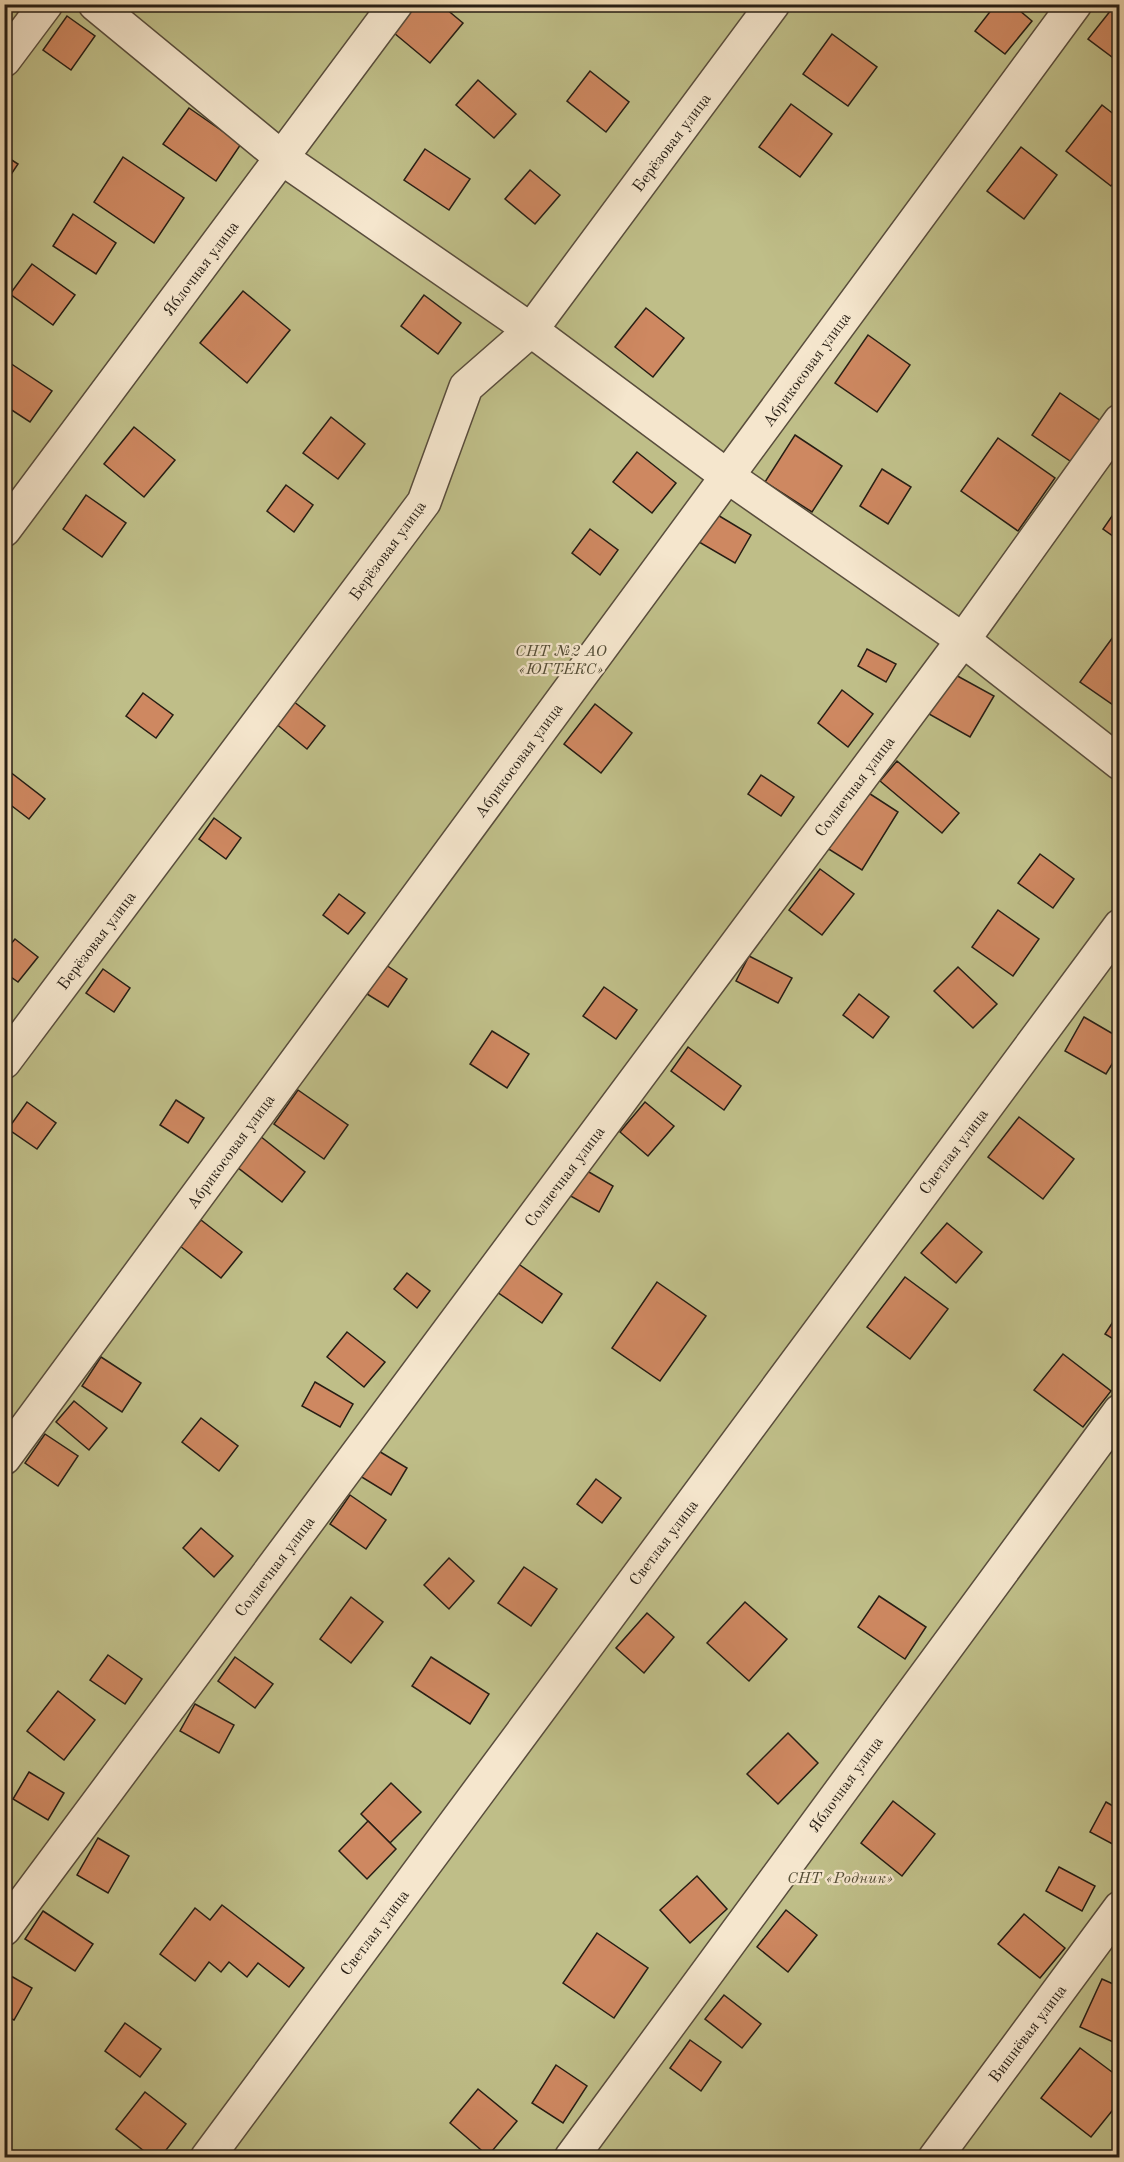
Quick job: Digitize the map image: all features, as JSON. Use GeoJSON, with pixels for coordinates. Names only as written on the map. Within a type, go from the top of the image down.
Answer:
{"type":"FeatureCollection","features":[{"type":"Feature","properties":{"kind":"street"},"geometry":{"type":"LineString","coordinates":[[4,60],[46,4]]}},
{"type":"Feature","properties":{"kind":"street"},"geometry":{"type":"LineString","coordinates":[[95,4],[282,158],[531,330],[727,476],[963,640],[1119,763]]}},
{"type":"Feature","properties":{"kind":"street","name":"Яблочная улица"},"geometry":{"type":"LineString","coordinates":[[4,530],[396,4]]}},
{"type":"Feature","properties":{"kind":"street","name":"Берёзовая улица"},"geometry":{"type":"LineString","coordinates":[[4,1062],[424,502],[466,387],[531,330],[773,4]]}},
{"type":"Feature","properties":{"kind":"street","name":"Абрикосовая улица"},"geometry":{"type":"LineString","coordinates":[[4,1458],[1075,4]]}},
{"type":"Feature","properties":{"kind":"street","name":"Солнечная улица"},"geometry":{"type":"LineString","coordinates":[[4,1929],[963,640],[1119,421]]}},
{"type":"Feature","properties":{"kind":"street","name":"Светлая улица"},"geometry":{"type":"LineString","coordinates":[[207,2157],[1119,928]]}},
{"type":"Feature","properties":{"kind":"street","name":"Яблочная улица"},"geometry":{"type":"LineString","coordinates":[[571,2157],[1119,1411]]}},
{"type":"Feature","properties":{"kind":"street","name":"Вишнёвая улица"},"geometry":{"type":"LineString","coordinates":[[934,2157],[1119,1908]]}},
{"type":"Feature","properties":{"kind":"green space","name":"СНТ №2 АО «ЮГТЕКС»"},"geometry":{"type":"Polygon","coordinates":[[[5,5],[1119,5],[1119,2157],[5,2158],[5,5]]]}},
{"type":"Feature","properties":{"kind":"building"},"geometry":{"type":"Polygon","coordinates":[[[417,4],[440,4],[463,23],[430,63],[394,33],[417,4]]]}},
{"type":"Feature","properties":{"kind":"building"},"geometry":{"type":"Polygon","coordinates":[[[996,4],[1012,4],[1032,21],[1005,54],[975,31],[996,4]]]}},
{"type":"Feature","properties":{"kind":"building"},"geometry":{"type":"Polygon","coordinates":[[[1111,10],[1120,16],[1120,63],[1088,39],[1111,10]]]}},
{"type":"Feature","properties":{"kind":"building"},"geometry":{"type":"Polygon","coordinates":[[[67,16],[95,36],[71,70],[43,50],[67,16]]]}},
{"type":"Feature","properties":{"kind":"building"},"geometry":{"type":"Polygon","coordinates":[[[832,34],[877,67],[848,106],[803,74],[832,34]]]}},
{"type":"Feature","properties":{"kind":"building"},"geometry":{"type":"Polygon","coordinates":[[[590,71],[629,102],[606,132],[567,101],[590,71]]]}},
{"type":"Feature","properties":{"kind":"building"},"geometry":{"type":"Polygon","coordinates":[[[478,80],[516,114],[494,138],[456,105],[478,80]]]}},
{"type":"Feature","properties":{"kind":"building"},"geometry":{"type":"Polygon","coordinates":[[[791,104],[832,134],[800,177],[759,147],[791,104]]]}},
{"type":"Feature","properties":{"kind":"building"},"geometry":{"type":"Polygon","coordinates":[[[1102,105],[1120,119],[1120,175],[1111,186],[1066,151],[1102,105]]]}},
{"type":"Feature","properties":{"kind":"building"},"geometry":{"type":"Polygon","coordinates":[[[189,108],[241,144],[216,181],[163,144],[189,108]]]}},
{"type":"Feature","properties":{"kind":"building"},"geometry":{"type":"Polygon","coordinates":[[[1021,147],[1057,175],[1024,219],[987,191],[1021,147]]]}},
{"type":"Feature","properties":{"kind":"building"},"geometry":{"type":"Polygon","coordinates":[[[425,149],[470,179],[449,210],[404,180],[425,149]]]}},
{"type":"Feature","properties":{"kind":"building"},"geometry":{"type":"Polygon","coordinates":[[[4,155],[18,164],[4,185],[4,155]]]}},
{"type":"Feature","properties":{"kind":"building"},"geometry":{"type":"Polygon","coordinates":[[[123,157],[184,198],[154,243],[94,202],[123,157]]]}},
{"type":"Feature","properties":{"kind":"building"},"geometry":{"type":"Polygon","coordinates":[[[530,170],[560,195],[535,224],[505,199],[530,170]]]}},
{"type":"Feature","properties":{"kind":"building"},"geometry":{"type":"Polygon","coordinates":[[[73,214],[116,243],[96,274],[53,246],[73,214]]]}},
{"type":"Feature","properties":{"kind":"building"},"geometry":{"type":"Polygon","coordinates":[[[32,264],[75,295],[53,325],[10,294],[32,264]]]}},
{"type":"Feature","properties":{"kind":"building"},"geometry":{"type":"Polygon","coordinates":[[[243,291],[290,330],[247,383],[200,343],[243,291]]]}},
{"type":"Feature","properties":{"kind":"building"},"geometry":{"type":"Polygon","coordinates":[[[424,295],[461,323],[438,354],[401,326],[424,295]]]}},
{"type":"Feature","properties":{"kind":"building"},"geometry":{"type":"Polygon","coordinates":[[[646,308],[684,338],[653,377],[615,347],[646,308]]]}},
{"type":"Feature","properties":{"kind":"building"},"geometry":{"type":"Polygon","coordinates":[[[868,335],[910,365],[877,412],[835,383],[868,335]]]}},
{"type":"Feature","properties":{"kind":"building"},"geometry":{"type":"Polygon","coordinates":[[[7,361],[52,391],[30,422],[4,405],[4,365],[7,361]]]}},
{"type":"Feature","properties":{"kind":"building"},"geometry":{"type":"Polygon","coordinates":[[[1060,393],[1101,421],[1073,463],[1032,435],[1060,393]]]}},
{"type":"Feature","properties":{"kind":"building"},"geometry":{"type":"Polygon","coordinates":[[[331,417],[365,444],[338,479],[303,453],[331,417]]]}},
{"type":"Feature","properties":{"kind":"building"},"geometry":{"type":"Polygon","coordinates":[[[134,427],[175,460],[144,497],[104,464],[134,427]]]}},
{"type":"Feature","properties":{"kind":"building"},"geometry":{"type":"Polygon","coordinates":[[[795,435],[842,466],[812,512],[765,482],[795,435]]]}},
{"type":"Feature","properties":{"kind":"building"},"geometry":{"type":"Polygon","coordinates":[[[998,438],[1055,478],[1018,531],[961,491],[998,438]]]}},
{"type":"Feature","properties":{"kind":"building"},"geometry":{"type":"Polygon","coordinates":[[[637,452],[676,483],[652,513],[613,482],[637,452]]]}},
{"type":"Feature","properties":{"kind":"building"},"geometry":{"type":"Polygon","coordinates":[[[882,469],[911,487],[888,524],[860,506],[882,469]]]}},
{"type":"Feature","properties":{"kind":"building"},"geometry":{"type":"Polygon","coordinates":[[[286,485],[313,505],[294,532],[267,511],[286,485]]]}},
{"type":"Feature","properties":{"kind":"building"},"geometry":{"type":"Polygon","coordinates":[[[86,495],[126,523],[102,557],[63,529],[86,495]]]}},
{"type":"Feature","properties":{"kind":"building"},"geometry":{"type":"Polygon","coordinates":[[[1120,506],[1120,541],[1103,529],[1120,506]]]}},
{"type":"Feature","properties":{"kind":"building"},"geometry":{"type":"Polygon","coordinates":[[[716,514],[751,535],[735,563],[699,542],[716,514]]]}},
{"type":"Feature","properties":{"kind":"building"},"geometry":{"type":"Polygon","coordinates":[[[590,529],[618,550],[600,575],[572,553],[590,529]]]}},
{"type":"Feature","properties":{"kind":"building"},"geometry":{"type":"Polygon","coordinates":[[[1113,637],[1120,641],[1119,709],[1080,682],[1113,637]]]}},
{"type":"Feature","properties":{"kind":"building"},"geometry":{"type":"Polygon","coordinates":[[[867,649],[896,664],[886,682],[858,666],[867,649]]]}},
{"type":"Feature","properties":{"kind":"building"},"geometry":{"type":"Polygon","coordinates":[[[952,673],[994,696],[970,737],[929,714],[952,673]]]}},
{"type":"Feature","properties":{"kind":"building"},"geometry":{"type":"Polygon","coordinates":[[[842,690],[873,714],[848,747],[818,723],[842,690]]]}},
{"type":"Feature","properties":{"kind":"building"},"geometry":{"type":"Polygon","coordinates":[[[143,693],[173,715],[156,738],[126,716],[143,693]]]}},
{"type":"Feature","properties":{"kind":"building"},"geometry":{"type":"Polygon","coordinates":[[[293,701],[325,726],[307,749],[275,723],[293,701]]]}},
{"type":"Feature","properties":{"kind":"building"},"geometry":{"type":"Polygon","coordinates":[[[595,704],[632,733],[601,773],[564,744],[595,704]]]}},
{"type":"Feature","properties":{"kind":"building"},"geometry":{"type":"Polygon","coordinates":[[[897,761],[959,813],[942,833],[880,781],[897,761]]]}},
{"type":"Feature","properties":{"kind":"building"},"geometry":{"type":"Polygon","coordinates":[[[5,768],[45,799],[29,819],[4,800],[5,768]]]}},
{"type":"Feature","properties":{"kind":"building"},"geometry":{"type":"Polygon","coordinates":[[[761,775],[794,797],[781,816],[748,794],[761,775]]]}},
{"type":"Feature","properties":{"kind":"building"},"geometry":{"type":"Polygon","coordinates":[[[864,790],[898,812],[862,870],[827,848],[864,790]]]}},
{"type":"Feature","properties":{"kind":"building"},"geometry":{"type":"Polygon","coordinates":[[[214,818],[241,838],[226,859],[199,839],[214,818]]]}},
{"type":"Feature","properties":{"kind":"building"},"geometry":{"type":"Polygon","coordinates":[[[1040,854],[1074,879],[1053,908],[1018,883],[1040,854]]]}},
{"type":"Feature","properties":{"kind":"building"},"geometry":{"type":"Polygon","coordinates":[[[820,869],[854,894],[822,935],[789,910],[820,869]]]}},
{"type":"Feature","properties":{"kind":"building"},"geometry":{"type":"Polygon","coordinates":[[[339,894],[365,913],[348,934],[323,915],[339,894]]]}},
{"type":"Feature","properties":{"kind":"building"},"geometry":{"type":"Polygon","coordinates":[[[998,910],[1039,939],[1013,976],[972,947],[998,910]]]}},
{"type":"Feature","properties":{"kind":"building"},"geometry":{"type":"Polygon","coordinates":[[[15,939],[38,957],[18,982],[4,972],[4,952],[15,939]]]}},
{"type":"Feature","properties":{"kind":"building"},"geometry":{"type":"Polygon","coordinates":[[[749,956],[792,978],[778,1003],[736,981],[749,956]]]}},
{"type":"Feature","properties":{"kind":"building"},"geometry":{"type":"Polygon","coordinates":[[[386,965],[407,979],[388,1007],[367,994],[386,965]]]}},
{"type":"Feature","properties":{"kind":"building"},"geometry":{"type":"Polygon","coordinates":[[[958,967],[997,1004],[973,1028],[934,991],[958,967]]]}},
{"type":"Feature","properties":{"kind":"building"},"geometry":{"type":"Polygon","coordinates":[[[103,969],[130,988],[114,1012],[86,993],[103,969]]]}},
{"type":"Feature","properties":{"kind":"building"},"geometry":{"type":"Polygon","coordinates":[[[604,987],[637,1010],[616,1039],[583,1016],[604,987]]]}},
{"type":"Feature","properties":{"kind":"building"},"geometry":{"type":"Polygon","coordinates":[[[859,994],[889,1017],[873,1038],[843,1015],[859,994]]]}},
{"type":"Feature","properties":{"kind":"building"},"geometry":{"type":"Polygon","coordinates":[[[1084,1017],[1120,1038],[1120,1051],[1106,1074],[1065,1051],[1084,1017]]]}},
{"type":"Feature","properties":{"kind":"building"},"geometry":{"type":"Polygon","coordinates":[[[492,1031],[529,1054],[507,1088],[470,1064],[492,1031]]]}},
{"type":"Feature","properties":{"kind":"building"},"geometry":{"type":"Polygon","coordinates":[[[688,1047],[741,1086],[724,1110],[671,1071],[688,1047]]]}},
{"type":"Feature","properties":{"kind":"building"},"geometry":{"type":"Polygon","coordinates":[[[298,1090],[348,1125],[324,1159],[274,1124],[298,1090]]]}},
{"type":"Feature","properties":{"kind":"building"},"geometry":{"type":"Polygon","coordinates":[[[176,1100],[204,1118],[188,1143],[160,1125],[176,1100]]]}},
{"type":"Feature","properties":{"kind":"building"},"geometry":{"type":"Polygon","coordinates":[[[27,1102],[56,1123],[37,1149],[8,1129],[27,1102]]]}},
{"type":"Feature","properties":{"kind":"building"},"geometry":{"type":"Polygon","coordinates":[[[645,1102],[674,1126],[648,1156],[620,1132],[645,1102]]]}},
{"type":"Feature","properties":{"kind":"building"},"geometry":{"type":"Polygon","coordinates":[[[1019,1117],[1074,1159],[1043,1199],[988,1157],[1019,1117]]]}},
{"type":"Feature","properties":{"kind":"building"},"geometry":{"type":"Polygon","coordinates":[[[260,1136],[305,1172],[282,1202],[237,1167],[260,1136]]]}},
{"type":"Feature","properties":{"kind":"building"},"geometry":{"type":"Polygon","coordinates":[[[582,1168],[613,1186],[599,1212],[567,1194],[582,1168]]]}},
{"type":"Feature","properties":{"kind":"building"},"geometry":{"type":"Polygon","coordinates":[[[201,1220],[242,1252],[221,1278],[180,1246],[201,1220]]]}},
{"type":"Feature","properties":{"kind":"building"},"geometry":{"type":"Polygon","coordinates":[[[947,1223],[982,1252],[956,1283],[921,1253],[947,1223]]]}},
{"type":"Feature","properties":{"kind":"building"},"geometry":{"type":"Polygon","coordinates":[[[517,1263],[562,1294],[542,1323],[497,1292],[517,1263]]]}},
{"type":"Feature","properties":{"kind":"building"},"geometry":{"type":"Polygon","coordinates":[[[407,1273],[430,1291],[417,1308],[394,1289],[407,1273]]]}},
{"type":"Feature","properties":{"kind":"building"},"geometry":{"type":"Polygon","coordinates":[[[905,1277],[948,1309],[910,1359],[867,1327],[905,1277]]]}},
{"type":"Feature","properties":{"kind":"building"},"geometry":{"type":"Polygon","coordinates":[[[657,1282],[706,1316],[660,1381],[612,1348],[657,1282]]]}},
{"type":"Feature","properties":{"kind":"building"},"geometry":{"type":"Polygon","coordinates":[[[1120,1311],[1120,1343],[1105,1334],[1120,1311]]]}},
{"type":"Feature","properties":{"kind":"building"},"geometry":{"type":"Polygon","coordinates":[[[347,1332],[385,1362],[364,1387],[327,1357],[347,1332]]]}},
{"type":"Feature","properties":{"kind":"building"},"geometry":{"type":"Polygon","coordinates":[[[1063,1354],[1111,1391],[1083,1427],[1034,1390],[1063,1354]]]}},
{"type":"Feature","properties":{"kind":"building"},"geometry":{"type":"Polygon","coordinates":[[[101,1357],[141,1383],[122,1412],[82,1386],[101,1357]]]}},
{"type":"Feature","properties":{"kind":"building"},"geometry":{"type":"Polygon","coordinates":[[[315,1382],[353,1404],[340,1427],[302,1406],[315,1382]]]}},
{"type":"Feature","properties":{"kind":"building"},"geometry":{"type":"Polygon","coordinates":[[[74,1401],[107,1428],[89,1450],[56,1422],[74,1401]]]}},
{"type":"Feature","properties":{"kind":"building"},"geometry":{"type":"Polygon","coordinates":[[[201,1418],[238,1446],[219,1471],[182,1442],[201,1418]]]}},
{"type":"Feature","properties":{"kind":"building"},"geometry":{"type":"Polygon","coordinates":[[[45,1434],[78,1456],[58,1486],[25,1463],[45,1434]]]}},
{"type":"Feature","properties":{"kind":"building"},"geometry":{"type":"Polygon","coordinates":[[[377,1450],[407,1468],[391,1495],[360,1476],[377,1450]]]}},
{"type":"Feature","properties":{"kind":"building"},"geometry":{"type":"Polygon","coordinates":[[[596,1479],[621,1498],[602,1523],[577,1504],[596,1479]]]}},
{"type":"Feature","properties":{"kind":"building"},"geometry":{"type":"Polygon","coordinates":[[[350,1495],[386,1520],[366,1549],[330,1524],[350,1495]]]}},
{"type":"Feature","properties":{"kind":"building"},"geometry":{"type":"Polygon","coordinates":[[[201,1528],[233,1556],[214,1577],[183,1548],[201,1528]]]}},
{"type":"Feature","properties":{"kind":"building"},"geometry":{"type":"Polygon","coordinates":[[[1120,1537],[1120,1549],[1114,1545],[1120,1537]]]}},
{"type":"Feature","properties":{"kind":"building"},"geometry":{"type":"Polygon","coordinates":[[[449,1558],[474,1581],[449,1609],[424,1585],[449,1558]]]}},
{"type":"Feature","properties":{"kind":"building"},"geometry":{"type":"Polygon","coordinates":[[[524,1567],[557,1589],[531,1626],[498,1603],[524,1567]]]}},
{"type":"Feature","properties":{"kind":"building"},"geometry":{"type":"Polygon","coordinates":[[[879,1596],[926,1627],[905,1659],[858,1627],[879,1596]]]}},
{"type":"Feature","properties":{"kind":"building"},"geometry":{"type":"Polygon","coordinates":[[[351,1597],[383,1622],[351,1663],[320,1639],[351,1597]]]}},
{"type":"Feature","properties":{"kind":"building"},"geometry":{"type":"Polygon","coordinates":[[[745,1602],[787,1639],[749,1681],[707,1643],[745,1602]]]}},
{"type":"Feature","properties":{"kind":"building"},"geometry":{"type":"Polygon","coordinates":[[[647,1613],[674,1637],[644,1673],[616,1648],[647,1613]]]}},
{"type":"Feature","properties":{"kind":"building"},"geometry":{"type":"Polygon","coordinates":[[[108,1655],[142,1679],[125,1704],[90,1680],[108,1655]]]}},
{"type":"Feature","properties":{"kind":"building"},"geometry":{"type":"Polygon","coordinates":[[[235,1657],[273,1684],[255,1708],[218,1681],[235,1657]]]}},
{"type":"Feature","properties":{"kind":"building"},"geometry":{"type":"Polygon","coordinates":[[[431,1657],[489,1694],[470,1724],[412,1686],[431,1657]]]}},
{"type":"Feature","properties":{"kind":"building"},"geometry":{"type":"Polygon","coordinates":[[[58,1691],[95,1720],[64,1760],[27,1731],[58,1691]]]}},
{"type":"Feature","properties":{"kind":"building"},"geometry":{"type":"Polygon","coordinates":[[[195,1704],[234,1725],[219,1753],[180,1731],[195,1704]]]}},
{"type":"Feature","properties":{"kind":"building"},"geometry":{"type":"Polygon","coordinates":[[[788,1733],[818,1763],[778,1804],[747,1774],[788,1733]]]}},
{"type":"Feature","properties":{"kind":"building"},"geometry":{"type":"Polygon","coordinates":[[[29,1772],[64,1793],[48,1820],[13,1799],[29,1772]]]}},
{"type":"Feature","properties":{"kind":"building"},"geometry":{"type":"Polygon","coordinates":[[[391,1783],[421,1812],[390,1843],[361,1814],[391,1783]]]}},
{"type":"Feature","properties":{"kind":"building"},"geometry":{"type":"Polygon","coordinates":[[[893,1801],[935,1834],[902,1876],[861,1843],[893,1801]]]}},
{"type":"Feature","properties":{"kind":"building"},"geometry":{"type":"Polygon","coordinates":[[[1106,1802],[1120,1810],[1120,1848],[1090,1832],[1106,1802]]]}},
{"type":"Feature","properties":{"kind":"building"},"geometry":{"type":"Polygon","coordinates":[[[368,1821],[396,1849],[367,1879],[339,1851],[368,1821]]]}},
{"type":"Feature","properties":{"kind":"building"},"geometry":{"type":"Polygon","coordinates":[[[98,1838],[129,1856],[108,1893],[77,1875],[98,1838]]]}},
{"type":"Feature","properties":{"kind":"building"},"geometry":{"type":"Polygon","coordinates":[[[1059,1867],[1095,1886],[1082,1911],[1046,1891],[1059,1867]]]}},
{"type":"Feature","properties":{"kind":"building"},"geometry":{"type":"Polygon","coordinates":[[[697,1876],[727,1909],[690,1943],[660,1910],[697,1876]]]}},
{"type":"Feature","properties":{"kind":"building"},"geometry":{"type":"Polygon","coordinates":[[[222,1905],[304,1968],[289,1987],[258,1963],[247,1977],[229,1962],[221,1972],[209,1962],[195,1981],[160,1954],[195,1908],[210,1920],[222,1905]]]}},
{"type":"Feature","properties":{"kind":"building"},"geometry":{"type":"Polygon","coordinates":[[[786,1910],[817,1935],[788,1972],[757,1947],[786,1910]]]}},
{"type":"Feature","properties":{"kind":"building"},"geometry":{"type":"Polygon","coordinates":[[[43,1911],[93,1944],[75,1971],[25,1939],[43,1911]]]}},
{"type":"Feature","properties":{"kind":"building"},"geometry":{"type":"Polygon","coordinates":[[[1024,1914],[1065,1948],[1040,1978],[998,1944],[1024,1914]]]}},
{"type":"Feature","properties":{"kind":"building"},"geometry":{"type":"Polygon","coordinates":[[[597,1933],[648,1968],[614,2018],[563,1983],[597,1933]]]}},
{"type":"Feature","properties":{"kind":"building"},"geometry":{"type":"Polygon","coordinates":[[[4,1972],[32,1988],[14,2020],[4,2015],[4,1972]]]}},
{"type":"Feature","properties":{"kind":"building"},"geometry":{"type":"Polygon","coordinates":[[[1102,1979],[1120,1987],[1120,2045],[1080,2027],[1102,1979]]]}},
{"type":"Feature","properties":{"kind":"building"},"geometry":{"type":"Polygon","coordinates":[[[724,1995],[761,2024],[742,2048],[705,2019],[724,1995]]]}},
{"type":"Feature","properties":{"kind":"building"},"geometry":{"type":"Polygon","coordinates":[[[125,2023],[161,2049],[140,2077],[105,2051],[125,2023]]]}},
{"type":"Feature","properties":{"kind":"building"},"geometry":{"type":"Polygon","coordinates":[[[690,2040],[721,2062],[701,2091],[670,2068],[690,2040]]]}},
{"type":"Feature","properties":{"kind":"building"},"geometry":{"type":"Polygon","coordinates":[[[1080,2048],[1120,2078],[1120,2101],[1091,2137],[1041,2098],[1080,2048]]]}},
{"type":"Feature","properties":{"kind":"building"},"geometry":{"type":"Polygon","coordinates":[[[556,2065],[587,2086],[563,2123],[532,2103],[556,2065]]]}},
{"type":"Feature","properties":{"kind":"building"},"geometry":{"type":"Polygon","coordinates":[[[478,2089],[517,2121],[488,2156],[450,2123],[478,2089]]]}},
{"type":"Feature","properties":{"kind":"building"},"geometry":{"type":"Polygon","coordinates":[[[145,2092],[186,2124],[160,2158],[153,2158],[116,2129],[145,2092]]]}},
{"type":"Feature","properties":{"kind":"park label","name":"СНТ «Родник»"},"geometry":{"type":"Point","coordinates":[840,1877]}}]}
